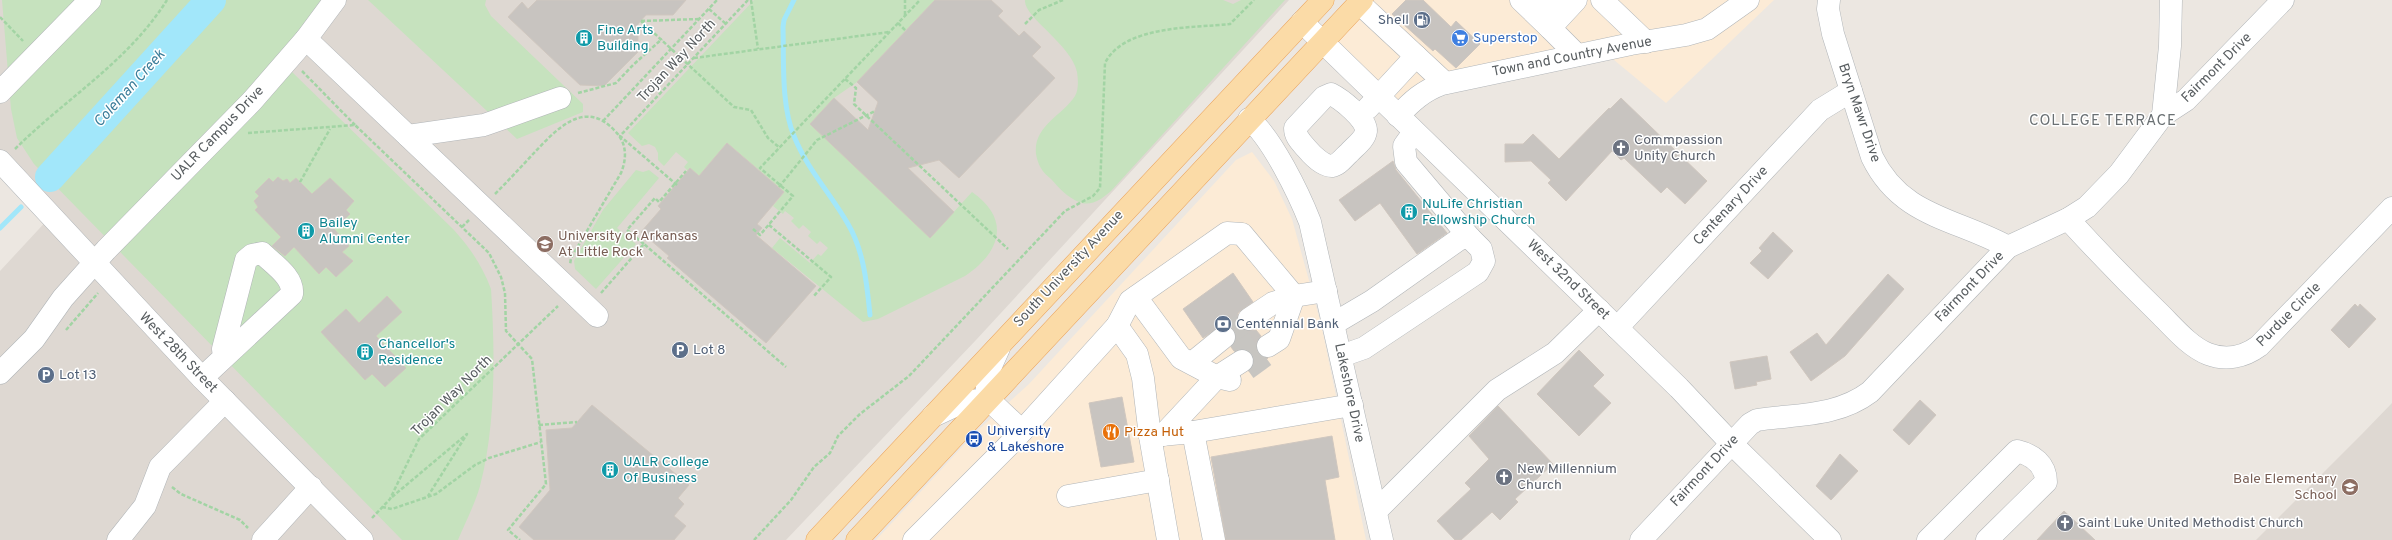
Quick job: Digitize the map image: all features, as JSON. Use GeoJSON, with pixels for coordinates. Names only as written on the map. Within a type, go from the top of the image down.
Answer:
{"type":"FeatureCollection","features":[{"type":"Feature","properties":{"kind":"main road","name":"South University Avenue"},"geometry":{"type":"LineString","coordinates":[[817,540],[1323,0]]}},
{"type":"Feature","properties":{"kind":"main road"},"geometry":{"type":"LineString","coordinates":[[857,540],[1361,1]]}},
{"type":"Feature","properties":{"kind":"street"},"geometry":{"type":"LineString","coordinates":[[0,92],[90,0]]}},
{"type":"Feature","properties":{"kind":"street","name":"UALR Campus Drive"},"geometry":{"type":"LineString","coordinates":[[0,373],[26,347],[44,326],[63,298],[94,263],[252,101],[306,39],[335,0]]}},
{"type":"Feature","properties":{"kind":"street"},"geometry":{"type":"LineString","coordinates":[[1521,0],[1578,56]]}},
{"type":"Feature","properties":{"kind":"street"},"geometry":{"type":"LineString","coordinates":[[1542,0],[1558,4],[1566,0]]}},
{"type":"Feature","properties":{"kind":"street"},"geometry":{"type":"LineString","coordinates":[[1550,28],[1576,0]]}},
{"type":"Feature","properties":{"kind":"street"},"geometry":{"type":"LineString","coordinates":[[1602,0],[1646,42]]}},
{"type":"Feature","properties":{"kind":"street","name":"Town and Country Avenue"},"geometry":{"type":"LineString","coordinates":[[1398,116],[1415,98],[1426,90],[1445,83],[1707,29],[1748,0]]}},
{"type":"Feature","properties":{"kind":"street","name":"Bryn Mawr Drive"},"geometry":{"type":"LineString","coordinates":[[1829,0],[1828,8],[1833,34],[1850,91],[1872,156],[1890,186],[1917,207],[2008,247]]}},
{"type":"Feature","properties":{"kind":"street"},"geometry":{"type":"LineString","coordinates":[[2163,115],[2170,46],[2171,0]]}},
{"type":"Feature","properties":{"kind":"street","name":"Fairmont Drive"},"geometry":{"type":"LineString","coordinates":[[1641,540],[1731,443],[1757,420],[1826,413],[1860,399],[1886,376],[2008,247],[2068,219],[2087,207],[2119,174],[2163,115],[2186,100],[2283,0]]}},
{"type":"Feature","properties":{"kind":"street"},"geometry":{"type":"LineString","coordinates":[[1361,1],[1445,83]]}},
{"type":"Feature","properties":{"kind":"street","name":"West 32nd Street"},"geometry":{"type":"LineString","coordinates":[[1302,22],[1617,328],[1830,540]]}},
{"type":"Feature","properties":{"kind":"street"},"geometry":{"type":"LineString","coordinates":[[306,39],[408,136],[597,306]]}},
{"type":"Feature","properties":{"kind":"street"},"geometry":{"type":"LineString","coordinates":[[1358,117],[1416,56]]}},
{"type":"Feature","properties":{"kind":"street","name":"Centenary Drive"},"geometry":{"type":"LineString","coordinates":[[1617,328],[1820,110],[1850,91]]}},
{"type":"Feature","properties":{"kind":"street"},"geometry":{"type":"LineString","coordinates":[[1331,94],[1340,98],[1365,124],[1366,132],[1363,138],[1337,164],[1331,166],[1324,164],[1310,152],[1295,135],[1295,128],[1324,97],[1331,94]]}},
{"type":"Feature","properties":{"kind":"street"},"geometry":{"type":"LineString","coordinates":[[408,136],[484,125],[560,98]]}},
{"type":"Feature","properties":{"kind":"street","name":"Lakeshore Drive"},"geometry":{"type":"LineString","coordinates":[[1250,119],[1265,138],[1288,176],[1300,197],[1310,222],[1382,540]]}},
{"type":"Feature","properties":{"kind":"street"},"geometry":{"type":"LineString","coordinates":[[1341,356],[1364,348],[1478,272],[1484,261],[1481,249],[1406,162],[1404,146],[1414,132]]}},
{"type":"Feature","properties":{"kind":"street"},"geometry":{"type":"LineString","coordinates":[[1288,176],[1310,152]]}},
{"type":"Feature","properties":{"kind":"street","name":"West 28th Street"},"geometry":{"type":"LineString","coordinates":[[5,157],[24,186],[44,206],[94,263],[202,378],[362,540]]}},
{"type":"Feature","properties":{"kind":"street","name":"Purdue Circle"},"geometry":{"type":"LineString","coordinates":[[2068,219],[2121,276],[2190,342],[2206,353],[2231,358],[2243,355],[2259,346],[2392,208]]}},
{"type":"Feature","properties":{"kind":"street"},"geometry":{"type":"LineString","coordinates":[[914,540],[1022,431],[1117,326],[1130,302],[1227,233],[1242,234],[1294,296]]}},
{"type":"Feature","properties":{"kind":"street"},"geometry":{"type":"LineString","coordinates":[[1333,324],[1372,301],[1450,245],[1462,238],[1470,238]]}},
{"type":"Feature","properties":{"kind":"street"},"geometry":{"type":"LineString","coordinates":[[1294,296],[1267,335],[1272,303],[1294,296],[1326,291]]}},
{"type":"Feature","properties":{"kind":"street"},"geometry":{"type":"LineString","coordinates":[[1136,297],[1181,358],[1205,370]]}},
{"type":"Feature","properties":{"kind":"street"},"geometry":{"type":"LineString","coordinates":[[1376,511],[1497,390],[1555,353],[1598,310]]}},
{"type":"Feature","properties":{"kind":"street"},"geometry":{"type":"LineString","coordinates":[[1117,326],[1137,354],[1143,378],[1156,436],[1158,480],[1168,540]]}},
{"type":"Feature","properties":{"kind":"street"},"geometry":{"type":"LineString","coordinates":[[1001,343],[986,376],[988,399],[1022,431]]}},
{"type":"Feature","properties":{"kind":"street"},"geometry":{"type":"LineString","coordinates":[[1156,436],[1205,370],[1236,353],[1205,370]]}},
{"type":"Feature","properties":{"kind":"street"},"geometry":{"type":"LineString","coordinates":[[202,378],[224,357]]}},
{"type":"Feature","properties":{"kind":"street"},"geometry":{"type":"LineString","coordinates":[[933,416],[963,402],[988,399]]}},
{"type":"Feature","properties":{"kind":"street"},"geometry":{"type":"LineString","coordinates":[[118,540],[145,506],[160,467],[225,401]]}},
{"type":"Feature","properties":{"kind":"street"},"geometry":{"type":"LineString","coordinates":[[1156,436],[1193,432],[1352,405]]}},
{"type":"Feature","properties":{"kind":"street"},"geometry":{"type":"LineString","coordinates":[[1193,432],[1214,540]]}},
{"type":"Feature","properties":{"kind":"street"},"geometry":{"type":"LineString","coordinates":[[1928,540],[2017,451],[2027,454],[2042,466],[2046,474],[2046,482],[1987,540]]}},
{"type":"Feature","properties":{"kind":"street"},"geometry":{"type":"LineString","coordinates":[[1068,496],[1158,480]]}},
{"type":"Feature","properties":{"kind":"street"},"geometry":{"type":"LineString","coordinates":[[258,536],[311,487]]}},
{"type":"Feature","properties":{"kind":"path"},"geometry":{"type":"LineString","coordinates":[[5,157],[41,123],[90,85],[134,43],[152,22],[167,0]]}},
{"type":"Feature","properties":{"kind":"path","name":"Trojan Way North"},"geometry":{"type":"LineString","coordinates":[[603,121],[717,0]]}},
{"type":"Feature","properties":{"kind":"path"},"geometry":{"type":"LineString","coordinates":[[750,0],[758,49]]}},
{"type":"Feature","properties":{"kind":"path","name":"Trojan Way North"},"geometry":{"type":"LineString","coordinates":[[620,136],[750,0]]}},
{"type":"Feature","properties":{"kind":"path"},"geometry":{"type":"LineString","coordinates":[[905,0],[905,16]]}},
{"type":"Feature","properties":{"kind":"path"},"geometry":{"type":"LineString","coordinates":[[753,228],[760,235],[794,196],[760,168],[920,0]]}},
{"type":"Feature","properties":{"kind":"path"},"geometry":{"type":"LineString","coordinates":[[1025,24],[1039,10],[1063,0]]}},
{"type":"Feature","properties":{"kind":"path"},"geometry":{"type":"LineString","coordinates":[[754,540],[791,500],[814,467],[830,453],[838,436],[860,414],[909,376],[1065,211],[1093,196],[1100,188],[1105,63],[1111,52],[1120,45],[1165,29],[1230,24],[1254,0]]}},
{"type":"Feature","properties":{"kind":"path"},"geometry":{"type":"LineString","coordinates":[[709,9],[726,24]]}},
{"type":"Feature","properties":{"kind":"path"},"geometry":{"type":"LineString","coordinates":[[0,17],[26,43]]}},
{"type":"Feature","properties":{"kind":"path"},"geometry":{"type":"LineString","coordinates":[[699,18],[641,21],[734,107],[751,110],[768,138],[780,148]]}},
{"type":"Feature","properties":{"kind":"path"},"geometry":{"type":"LineString","coordinates":[[898,23],[906,31]]}},
{"type":"Feature","properties":{"kind":"path"},"geometry":{"type":"LineString","coordinates":[[694,58],[890,32]]}},
{"type":"Feature","properties":{"kind":"path"},"geometry":{"type":"LineString","coordinates":[[560,98],[616,83],[633,65],[662,39]]}},
{"type":"Feature","properties":{"kind":"path"},"geometry":{"type":"LineString","coordinates":[[299,67],[355,125],[489,253],[499,273],[505,293],[506,308],[504,328],[532,359],[546,484],[508,530],[520,540]]}},
{"type":"Feature","properties":{"kind":"path"},"geometry":{"type":"LineString","coordinates":[[845,79],[856,88],[854,104],[1008,249]]}},
{"type":"Feature","properties":{"kind":"path"},"geometry":{"type":"LineString","coordinates":[[779,187],[817,140],[875,110]]}},
{"type":"Feature","properties":{"kind":"path"},"geometry":{"type":"LineString","coordinates":[[495,194],[559,126],[574,119],[591,117],[603,121],[676,184]]}},
{"type":"Feature","properties":{"kind":"path"},"geometry":{"type":"LineString","coordinates":[[247,133],[330,129],[355,125]]}},
{"type":"Feature","properties":{"kind":"path"},"geometry":{"type":"LineString","coordinates":[[300,182],[330,129]]}},
{"type":"Feature","properties":{"kind":"path"},"geometry":{"type":"LineString","coordinates":[[571,270],[571,258],[621,173],[626,161],[625,149],[620,136]]}},
{"type":"Feature","properties":{"kind":"path"},"geometry":{"type":"LineString","coordinates":[[686,171],[659,202],[654,198],[627,230],[786,367]]}},
{"type":"Feature","properties":{"kind":"path"},"geometry":{"type":"LineString","coordinates":[[769,225],[830,277],[813,297]]}},
{"type":"Feature","properties":{"kind":"path"},"geometry":{"type":"LineString","coordinates":[[597,306],[644,244]]}},
{"type":"Feature","properties":{"kind":"path"},"geometry":{"type":"LineString","coordinates":[[64,332],[98,293]]}},
{"type":"Feature","properties":{"kind":"path","name":"Trojan Way North"},"geometry":{"type":"LineString","coordinates":[[372,518],[390,499],[419,439],[564,300]]}},
{"type":"Feature","properties":{"kind":"path"},"geometry":{"type":"LineString","coordinates":[[539,425],[577,422]]}},
{"type":"Feature","properties":{"kind":"path"},"geometry":{"type":"LineString","coordinates":[[390,499],[467,434],[428,496]]}},
{"type":"Feature","properties":{"kind":"path"},"geometry":{"type":"LineString","coordinates":[[382,507],[392,509],[438,493],[475,465],[489,458],[541,442]]}},
{"type":"Feature","properties":{"kind":"path"},"geometry":{"type":"LineString","coordinates":[[170,486],[180,494],[240,520],[258,536]]}},
{"type":"Feature","properties":{"kind":"shaded area","name":"University of Arkansas At Little Rock"},"geometry":{"type":"Polygon","coordinates":[[[0,0],[1289,0],[976,340],[786,540],[0,540],[0,271],[51,216],[0,161],[0,0]]]}},
{"type":"Feature","properties":{"kind":"shaded area"},"geometry":{"type":"Polygon","coordinates":[[[1362,0],[1774,0],[1666,103],[1602,50],[1426,90],[1398,116],[1322,42],[1362,0]]]}},
{"type":"Feature","properties":{"kind":"shaded area"},"geometry":{"type":"Polygon","coordinates":[[[1252,152],[1274,181],[1292,219],[1321,324],[1366,540],[876,540],[976,432],[1029,384],[1236,160],[1252,152]]]}},
{"type":"Feature","properties":{"kind":"shaded area","name":"Bale Elementary School"},"geometry":{"type":"Polygon","coordinates":[[[2392,403],[2392,540],[2256,540],[2362,434],[2392,403]]]}},
{"type":"Feature","properties":{"kind":"green space"},"geometry":{"type":"Polygon","coordinates":[[[2,0],[321,0],[288,45],[290,70],[454,230],[475,257],[484,272],[491,289],[493,388],[489,438],[478,493],[458,540],[402,540],[34,164],[17,138],[11,109],[2,0]]]}},
{"type":"Feature","properties":{"kind":"green space"},"geometry":{"type":"Polygon","coordinates":[[[368,0],[486,0],[485,5],[491,16],[583,104],[583,112],[517,139],[368,0]]]}},
{"type":"Feature","properties":{"kind":"green space"},"geometry":{"type":"Polygon","coordinates":[[[754,0],[935,0],[857,82],[834,98],[810,124],[930,238],[972,192],[984,202],[992,213],[996,224],[997,235],[987,257],[977,267],[965,276],[878,319],[863,322],[772,248],[780,238],[810,263],[818,254],[821,256],[828,248],[820,241],[817,244],[808,236],[811,232],[803,225],[799,229],[791,221],[794,218],[785,211],[783,214],[773,206],[784,192],[727,143],[699,176],[690,168],[688,171],[684,167],[688,162],[676,152],[664,166],[658,160],[658,153],[655,147],[649,144],[642,146],[628,133],[754,0]]]}},
{"type":"Feature","properties":{"kind":"green space"},"geometry":{"type":"Polygon","coordinates":[[[1025,0],[1223,0],[1233,4],[1241,0],[1285,0],[1111,191],[1104,197],[1088,204],[1071,198],[1045,174],[1038,162],[1036,144],[1039,136],[1075,96],[1078,87],[1078,78],[1073,62],[1066,51],[1031,14],[1026,7],[1025,0]]]}},
{"type":"Feature","properties":{"kind":"green space"},"geometry":{"type":"Polygon","coordinates":[[[636,170],[643,172],[649,170],[659,178],[617,228],[636,244],[596,289],[575,269],[574,261],[603,210],[636,170]]]}},
{"type":"Feature","properties":{"kind":"building","name":"Fine Arts Building"},"geometry":{"type":"Polygon","coordinates":[[[537,0],[686,0],[673,15],[646,15],[638,24],[638,52],[604,86],[580,85],[508,17],[522,2],[528,9],[537,0]]]}},
{"type":"Feature","properties":{"kind":"building"},"geometry":{"type":"Polygon","coordinates":[[[935,0],[991,0],[1003,11],[998,16],[1019,36],[1024,31],[1041,47],[1032,56],[1055,78],[959,178],[939,160],[908,168],[954,212],[930,238],[810,124],[834,98],[868,130],[878,102],[857,82],[935,0]]]}},
{"type":"Feature","properties":{"kind":"building","name":"Shell"},"geometry":{"type":"Polygon","coordinates":[[[1406,0],[1423,0],[1451,27],[1456,21],[1480,44],[1456,68],[1435,49],[1433,51],[1392,14],[1406,0]]]}},
{"type":"Feature","properties":{"kind":"building","name":"Commpassion Unity Church"},"geometry":{"type":"Polygon","coordinates":[[[1621,98],[1707,181],[1685,204],[1667,187],[1661,193],[1624,158],[1621,160],[1612,151],[1566,201],[1548,183],[1551,180],[1531,161],[1505,162],[1505,144],[1523,144],[1533,134],[1559,159],[1609,108],[1610,109],[1621,98]]]}},
{"type":"Feature","properties":{"kind":"building"},"geometry":{"type":"Polygon","coordinates":[[[727,143],[784,192],[757,224],[762,228],[756,235],[816,286],[766,343],[667,258],[669,256],[641,232],[661,209],[658,206],[690,168],[699,176],[727,143]]]}},
{"type":"Feature","properties":{"kind":"building","name":"NuLife Christian Fellowship Church"},"geometry":{"type":"Polygon","coordinates":[[[1393,161],[1396,170],[1447,233],[1417,254],[1380,203],[1355,221],[1339,200],[1393,161]]]}},
{"type":"Feature","properties":{"kind":"building","name":"Bailey Alumni Center"},"geometry":{"type":"Polygon","coordinates":[[[278,177],[283,181],[287,179],[290,183],[296,178],[312,194],[330,178],[354,201],[346,210],[350,214],[334,229],[349,246],[342,252],[353,261],[336,277],[326,267],[319,274],[294,247],[285,256],[272,246],[281,237],[255,210],[258,207],[254,201],[259,196],[255,192],[269,178],[273,182],[278,177]]]}},
{"type":"Feature","properties":{"kind":"building"},"geometry":{"type":"Polygon","coordinates":[[[1773,232],[1793,251],[1768,279],[1750,263],[1762,251],[1759,248],[1773,232]]]}},
{"type":"Feature","properties":{"kind":"building","name":"Centennial Bank"},"geometry":{"type":"Polygon","coordinates":[[[1233,273],[1253,302],[1238,313],[1238,326],[1244,330],[1256,330],[1261,336],[1256,346],[1257,352],[1268,358],[1249,372],[1254,361],[1253,355],[1248,350],[1242,349],[1234,351],[1231,347],[1235,342],[1236,335],[1233,329],[1222,325],[1203,338],[1183,309],[1233,273]]]}},
{"type":"Feature","properties":{"kind":"building"},"geometry":{"type":"Polygon","coordinates":[[[1888,274],[1904,289],[1845,356],[1811,381],[1790,352],[1817,333],[1826,345],[1888,274]]]}},
{"type":"Feature","properties":{"kind":"building","name":"Chancellor's Residence"},"geometry":{"type":"Polygon","coordinates":[[[387,296],[402,312],[376,336],[406,368],[385,387],[372,374],[365,380],[321,332],[346,309],[359,323],[387,296]]]}},
{"type":"Feature","properties":{"kind":"building"},"geometry":{"type":"Polygon","coordinates":[[[2355,304],[2358,307],[2360,304],[2376,319],[2349,348],[2331,330],[2355,304]]]}},
{"type":"Feature","properties":{"kind":"building","name":"New Millennium Church"},"geometry":{"type":"Polygon","coordinates":[[[1579,350],[1604,375],[1593,386],[1611,403],[1579,436],[1537,394],[1579,350]]]}},
{"type":"Feature","properties":{"kind":"building"},"geometry":{"type":"Polygon","coordinates":[[[1767,356],[1771,379],[1756,382],[1757,385],[1735,389],[1730,362],[1767,356]]]}},
{"type":"Feature","properties":{"kind":"building","name":"Pizza Hut"},"geometry":{"type":"Polygon","coordinates":[[[1122,397],[1134,462],[1101,467],[1089,403],[1122,397]]]}},
{"type":"Feature","properties":{"kind":"building"},"geometry":{"type":"Polygon","coordinates":[[[1920,400],[1936,415],[1909,445],[1893,430],[1920,400]]]}},
{"type":"Feature","properties":{"kind":"building","name":"UALR College Of Business"},"geometry":{"type":"Polygon","coordinates":[[[592,405],[689,485],[678,498],[684,504],[674,516],[686,526],[674,540],[534,540],[519,527],[550,490],[546,430],[572,428],[592,405]]]}},
{"type":"Feature","properties":{"kind":"building","name":"New Millennium Church"},"geometry":{"type":"Polygon","coordinates":[[[1498,406],[1553,464],[1515,499],[1518,502],[1500,520],[1492,512],[1461,540],[1455,540],[1437,521],[1471,489],[1465,483],[1489,459],[1469,436],[1498,406]]]}},
{"type":"Feature","properties":{"kind":"building"},"geometry":{"type":"Polygon","coordinates":[[[1332,436],[1339,477],[1325,480],[1335,540],[1226,540],[1211,457],[1332,436]]]}},
{"type":"Feature","properties":{"kind":"building"},"geometry":{"type":"Polygon","coordinates":[[[1840,454],[1858,471],[1831,500],[1816,486],[1840,454]]]}},
{"type":"Feature","properties":{"kind":"building","name":"Saint Luke United Methodist Church"},"geometry":{"type":"Polygon","coordinates":[[[2064,511],[2095,540],[2037,540],[2064,511]]]}},
{"type":"Feature","properties":{"kind":"waterway","name":"Coleman Creek"},"geometry":{"type":"LineString","coordinates":[[50,177],[211,0]]}},
{"type":"Feature","properties":{"kind":"waterway"},"geometry":{"type":"LineString","coordinates":[[794,0],[784,20],[783,27],[785,97],[790,124],[799,148],[848,224],[858,245],[864,268],[870,315]]}},
{"type":"Feature","properties":{"kind":"waterway","name":"Coleman Creek"},"geometry":{"type":"LineString","coordinates":[[0,228],[21,207]]}},
{"type":"Feature","properties":{"kind":"tunnel"},"geometry":{"type":"LineString","coordinates":[[1224,337],[1249,319]]}},
{"type":"Feature","properties":{"kind":"tunnel"},"geometry":{"type":"LineString","coordinates":[[1236,354],[1262,338]]}},
{"type":"Feature","properties":{"kind":"tunnel"},"geometry":{"type":"LineString","coordinates":[[1247,369],[1272,351]]}},
{"type":"Feature","properties":{"kind":"place","name":"Shell"},"geometry":{"type":"Point","coordinates":[1422,20]}},
{"type":"Feature","properties":{"kind":"place","name":"Fine Arts Building"},"geometry":{"type":"Point","coordinates":[584,38]}},
{"type":"Feature","properties":{"kind":"place","name":"Superstop"},"geometry":{"type":"Point","coordinates":[1460,38]}},
{"type":"Feature","properties":{"kind":"place","name":"Commpassion Unity Church"},"geometry":{"type":"Point","coordinates":[1621,148]}},
{"type":"Feature","properties":{"kind":"place","name":"NuLife Christian Fellowship Church"},"geometry":{"type":"Point","coordinates":[1409,212]}},
{"type":"Feature","properties":{"kind":"place","name":"Bailey Alumni Center"},"geometry":{"type":"Point","coordinates":[306,231]}},
{"type":"Feature","properties":{"kind":"place","name":"University of Arkansas At Little Rock"},"geometry":{"type":"Point","coordinates":[545,244]}},
{"type":"Feature","properties":{"kind":"place","name":"Centennial Bank"},"geometry":{"type":"Point","coordinates":[1223,324]}},
{"type":"Feature","properties":{"kind":"place","name":"Lot 8"},"geometry":{"type":"Point","coordinates":[680,350]}},
{"type":"Feature","properties":{"kind":"place","name":"Chancellor's Residence"},"geometry":{"type":"Point","coordinates":[365,352]}},
{"type":"Feature","properties":{"kind":"place","name":"Lot 13"},"geometry":{"type":"Point","coordinates":[46,375]}},
{"type":"Feature","properties":{"kind":"place","name":"Pizza Hut"},"geometry":{"type":"Point","coordinates":[1111,432]}},
{"type":"Feature","properties":{"kind":"place","name":"University & Lakeshore"},"geometry":{"type":"Point","coordinates":[974,439]}},
{"type":"Feature","properties":{"kind":"place","name":"UALR College Of Business"},"geometry":{"type":"Point","coordinates":[610,470]}},
{"type":"Feature","properties":{"kind":"place","name":"New Millennium Church"},"geometry":{"type":"Point","coordinates":[1504,477]}},
{"type":"Feature","properties":{"kind":"place","name":"Bale Elementary School"},"geometry":{"type":"Point","coordinates":[2350,487]}},
{"type":"Feature","properties":{"kind":"place","name":"Saint Luke United Methodist Church"},"geometry":{"type":"Point","coordinates":[2065,523]}},
{"type":"Feature","properties":{"kind":"district","name":"COLLEGE TERRACE"},"geometry":{"type":"Point","coordinates":[2103,121]}}]}
